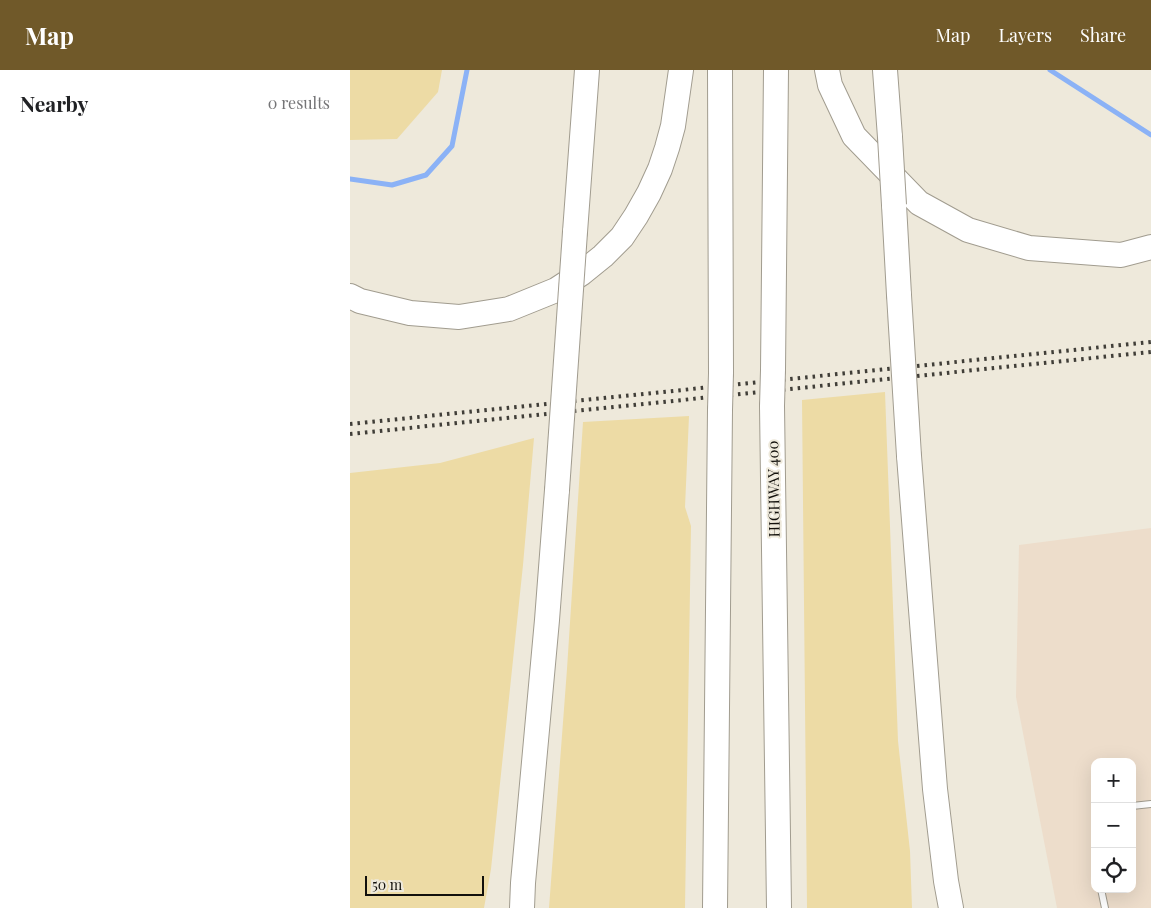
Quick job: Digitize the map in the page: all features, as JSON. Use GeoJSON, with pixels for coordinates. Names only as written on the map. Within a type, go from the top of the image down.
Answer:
{"type":"FeatureCollection","features":[{"type":"Feature","properties":{"kind":"highway"},"geometry":{"type":"LineString","coordinates":[[522,908],[547,620],[587,70]]}},
{"type":"Feature","properties":{"kind":"highway"},"geometry":{"type":"LineString","coordinates":[[350,296],[360,301],[410,314],[459,317],[509,309],[556,290],[582,274],[622,237],[649,193],[660,169],[671,134],[681,70]]}},
{"type":"Feature","properties":{"kind":"highway"},"geometry":{"type":"LineString","coordinates":[[715,908],[721,373],[720,70]]}},
{"type":"Feature","properties":{"kind":"highway","name":"HIGHWAY 400"},"geometry":{"type":"LineString","coordinates":[[776,70],[772,406],[778,908]]}},
{"type":"Feature","properties":{"kind":"highway"},"geometry":{"type":"LineString","coordinates":[[827,70],[830,85],[854,136],[919,203],[968,230],[1028,248],[1121,255],[1151,247]]}},
{"type":"Feature","properties":{"kind":"highway"},"geometry":{"type":"LineString","coordinates":[[885,70],[909,456],[935,789],[951,908]]}},
{"type":"Feature","properties":{"kind":"highway"},"geometry":{"type":"LineString","coordinates":[[935,789],[937,908]]}},
{"type":"Feature","properties":{"kind":"highway"},"geometry":{"type":"LineString","coordinates":[[518,908],[523,883]]}},
{"type":"Feature","properties":{"kind":"lane"},"geometry":{"type":"LineString","coordinates":[[1136,806],[1151,804]]}},
{"type":"Feature","properties":{"kind":"lane"},"geometry":{"type":"LineString","coordinates":[[1102,893],[1105,908]]}},
{"type":"Feature","properties":{"kind":"shaded area"},"geometry":{"type":"Polygon","coordinates":[[[350,70],[442,70],[438,92],[397,139],[350,140],[350,70]]]}},
{"type":"Feature","properties":{"kind":"shaded area"},"geometry":{"type":"Polygon","coordinates":[[[885,392],[898,741],[910,851],[912,908],[807,908],[802,400],[885,392]]]}},
{"type":"Feature","properties":{"kind":"shaded area"},"geometry":{"type":"Polygon","coordinates":[[[689,416],[685,507],[691,526],[685,908],[549,908],[583,422],[689,416]]]}},
{"type":"Feature","properties":{"kind":"shaded area"},"geometry":{"type":"Polygon","coordinates":[[[534,438],[523,565],[491,869],[484,908],[350,908],[350,473],[440,463],[534,438]]]}},
{"type":"Feature","properties":{"kind":"shaded area"},"geometry":{"type":"Polygon","coordinates":[[[1151,528],[1151,908],[1057,908],[1016,697],[1019,545],[1151,528]]]}},
{"type":"Feature","properties":{"kind":"waterway"},"geometry":{"type":"LineString","coordinates":[[350,179],[392,185],[426,175],[452,146],[467,70]]}},
{"type":"Feature","properties":{"kind":"waterway"},"geometry":{"type":"LineString","coordinates":[[1050,70],[1151,135]]}},
{"type":"Feature","properties":{"kind":"railway"},"geometry":{"type":"LineString","coordinates":[[350,424],[1151,342]]}},
{"type":"Feature","properties":{"kind":"railway"},"geometry":{"type":"LineString","coordinates":[[350,434],[1151,352]]}}]}
